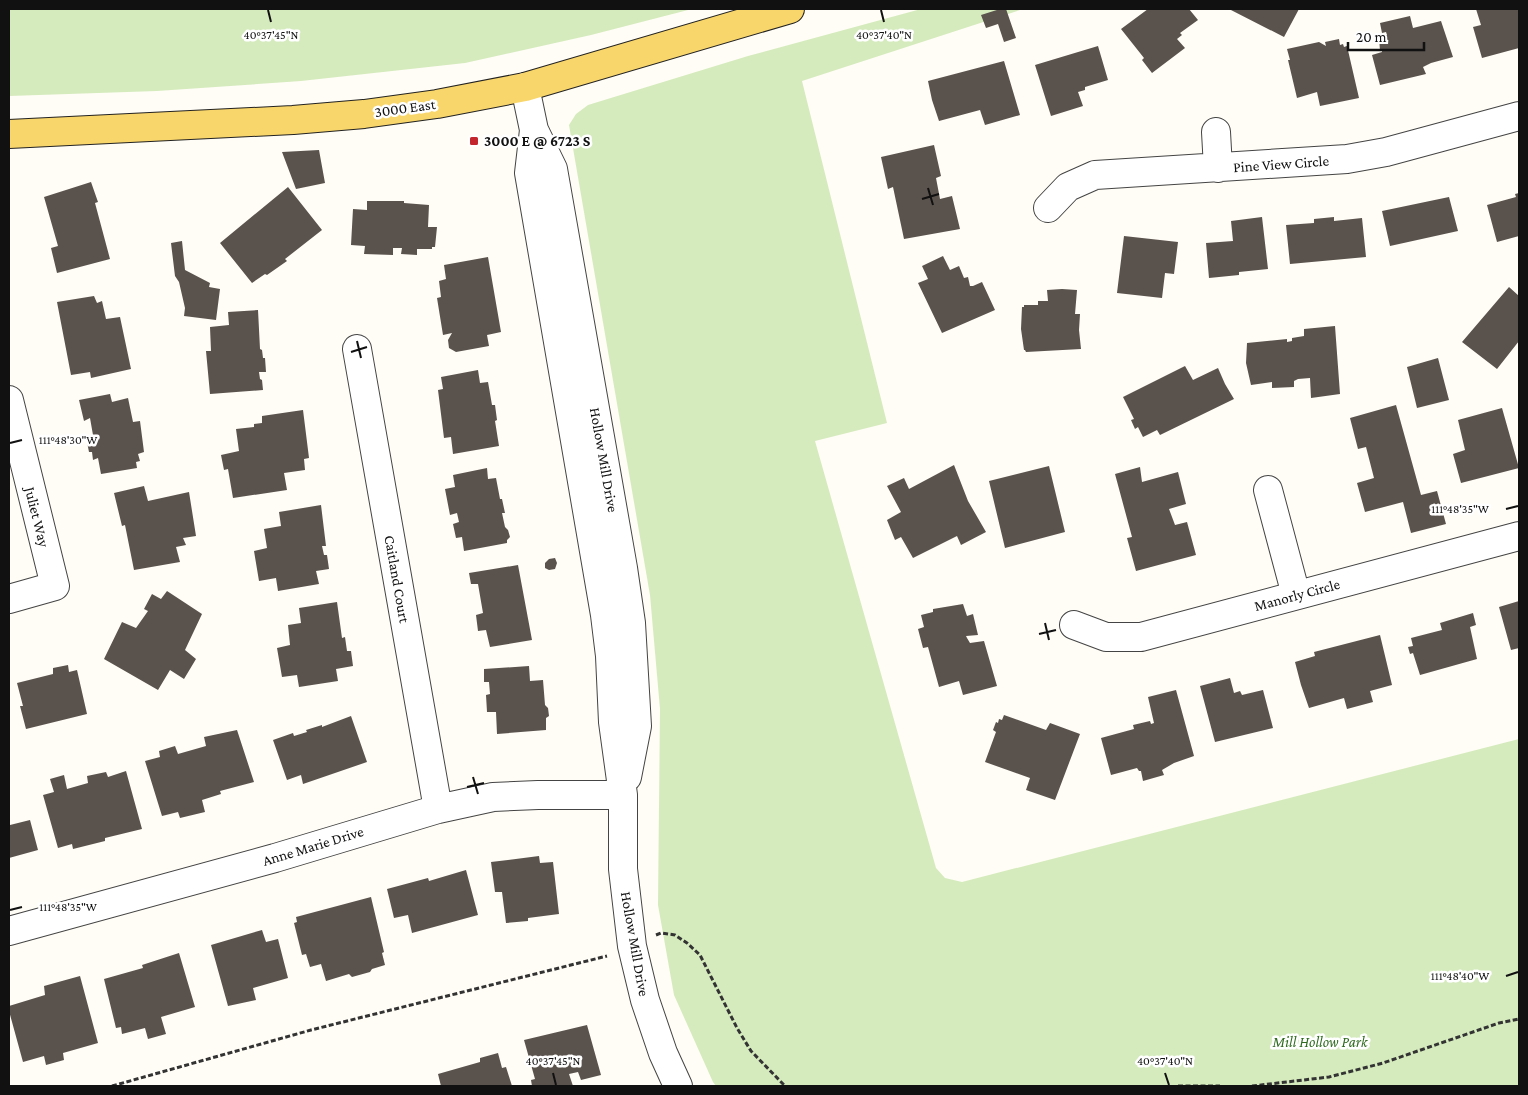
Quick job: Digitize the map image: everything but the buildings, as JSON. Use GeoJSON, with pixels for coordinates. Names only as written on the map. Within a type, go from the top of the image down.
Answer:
{"type":"FeatureCollection","features":[{"type":"Feature","properties":{"kind":"main road","name":"3000 East"},"geometry":{"type":"LineString","coordinates":[[9,134],[293,120],[364,114],[437,104],[525,87],[790,9]]}},
{"type":"Feature","properties":{"kind":"street","name":"Hollow Mill Drive"},"geometry":{"type":"LineString","coordinates":[[525,87],[534,130],[529,173],[599,573],[610,656],[613,722],[623,795],[623,869],[632,946],[645,1000],[663,1053],[678,1086]]}},
{"type":"Feature","properties":{"kind":"street","name":"Pine View Circle"},"geometry":{"type":"LineString","coordinates":[[1048,208],[1068,187],[1096,175],[1347,159],[1386,152],[1519,116]]}},
{"type":"Feature","properties":{"kind":"street"},"geometry":{"type":"LineString","coordinates":[[1216,132],[1218,168]]}},
{"type":"Feature","properties":{"kind":"street","name":"Caitland Court"},"geometry":{"type":"LineString","coordinates":[[357,349],[438,809]]}},
{"type":"Feature","properties":{"kind":"street","name":"Juliet Way"},"geometry":{"type":"LineString","coordinates":[[9,400],[55,586],[9,599]]}},
{"type":"Feature","properties":{"kind":"street"},"geometry":{"type":"LineString","coordinates":[[1268,490],[1296,595]]}},
{"type":"Feature","properties":{"kind":"street","name":"Manorly Circle"},"geometry":{"type":"LineString","coordinates":[[1074,625],[1106,638],[1141,637],[1519,536]]}},
{"type":"Feature","properties":{"kind":"street","name":"Anne Marie Drive"},"geometry":{"type":"LineString","coordinates":[[9,931],[276,858],[438,809],[493,798],[538,795],[623,795]]}},
{"type":"Feature","properties":{"kind":"path"},"geometry":{"type":"LineString","coordinates":[[661,933],[674,935],[687,942],[700,955],[737,1028],[751,1051],[764,1067],[785,1086]]}},
{"type":"Feature","properties":{"kind":"path"},"geometry":{"type":"LineString","coordinates":[[112,1086],[310,1030],[605,957]]}},
{"type":"Feature","properties":{"kind":"path"},"geometry":{"type":"LineString","coordinates":[[1252,1086],[1329,1076],[1383,1063],[1500,1023],[1519,1019]]}},
{"type":"Feature","properties":{"kind":"path"},"geometry":{"type":"LineString","coordinates":[[1178,1086],[1220,1086]]}},
{"type":"Feature","properties":{"kind":"green space"},"geometry":{"type":"Polygon","coordinates":[[[9,9],[692,9],[591,35],[465,63],[301,81],[157,91],[9,96],[9,9]]]}},
{"type":"Feature","properties":{"kind":"green space","name":"Mill Hollow Park"},"geometry":{"type":"Polygon","coordinates":[[[921,9],[1023,9],[802,81],[887,423],[815,441],[936,868],[945,878],[962,882],[1519,739],[1519,1086],[716,1086],[713,1082],[674,995],[658,905],[660,709],[650,595],[569,125],[576,114],[588,105],[748,56],[921,9]]]}},
{"type":"Feature","properties":{"kind":"place","name":"3000 E @ 6723 S"},"geometry":{"type":"Point","coordinates":[474,141]}}]}
